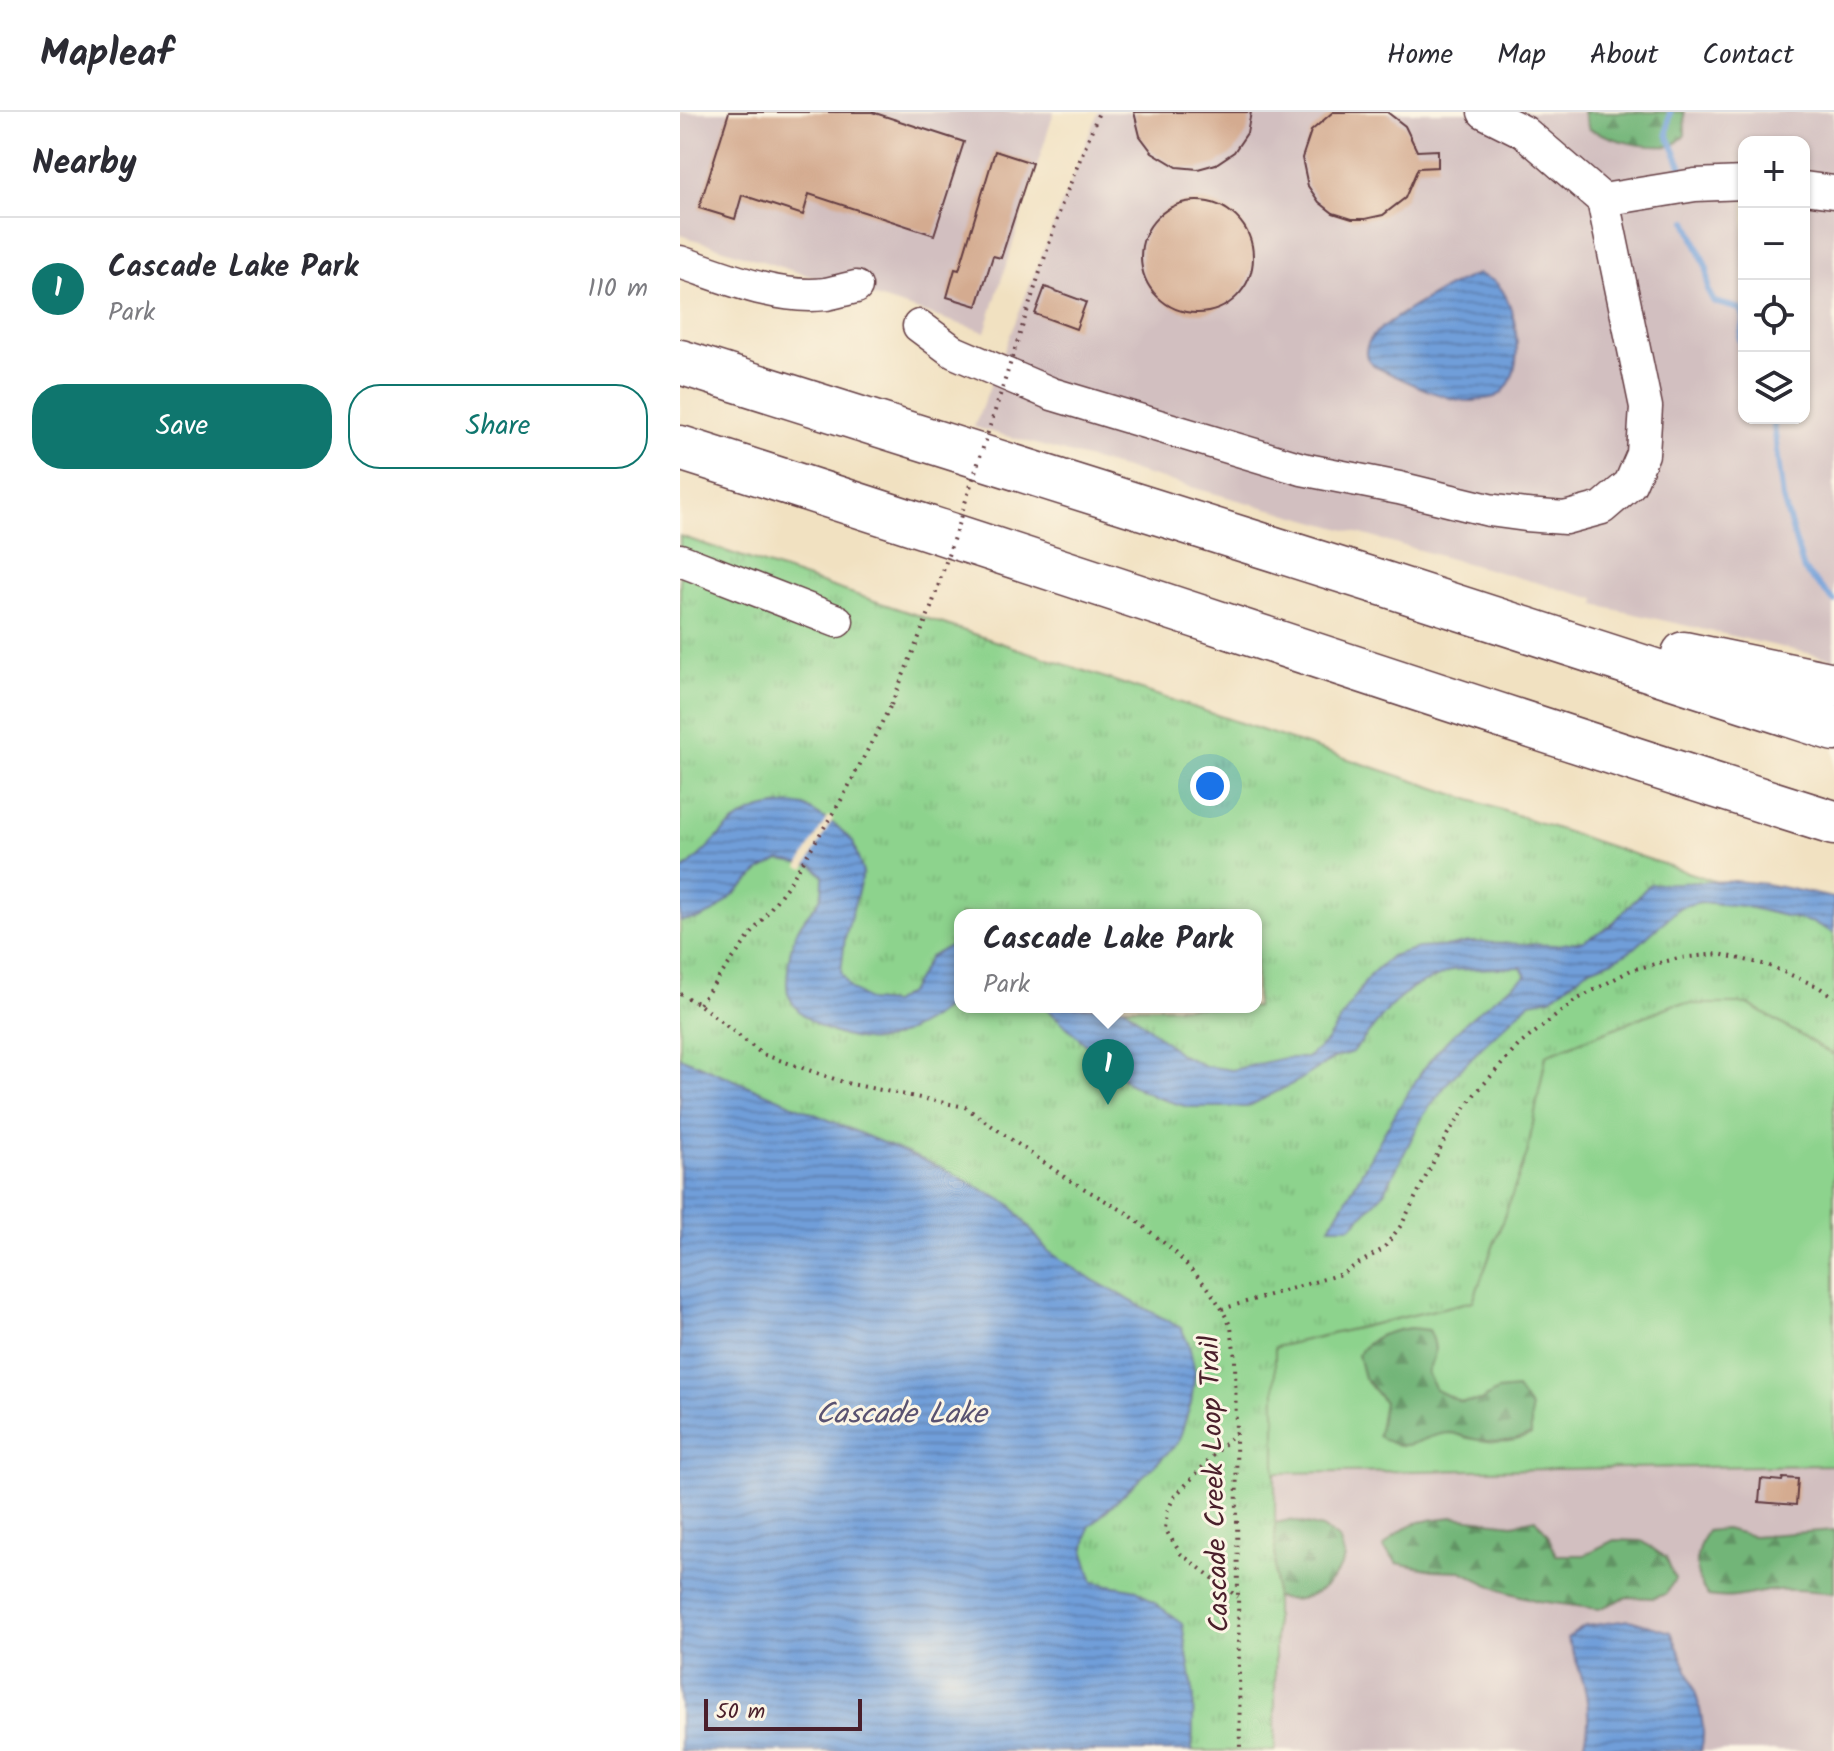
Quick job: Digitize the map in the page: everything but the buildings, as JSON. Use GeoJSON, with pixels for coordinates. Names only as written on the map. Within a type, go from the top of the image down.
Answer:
{"type":"FeatureCollection","features":[{"type":"Feature","properties":{"kind":"highway"},"geometry":{"type":"LineString","coordinates":[[680,362],[1834,729]]}},
{"type":"Feature","properties":{"kind":"highway"},"geometry":{"type":"LineString","coordinates":[[680,448],[1088,579],[1583,744],[1834,823]]}},
{"type":"Feature","properties":{"kind":"highway"},"geometry":{"type":"LineString","coordinates":[[1385,584],[1720,662],[1834,685]]}},
{"type":"Feature","properties":{"kind":"street"},"geometry":{"type":"LineString","coordinates":[[919,326],[954,352],[1052,394],[1302,469],[1489,510],[1565,518],[1602,508],[1630,484],[1643,454],[1646,407],[1603,200],[1524,132],[1484,112]]}},
{"type":"Feature","properties":{"kind":"street"},"geometry":{"type":"LineString","coordinates":[[1603,200],[1695,185],[1738,183]]}},
{"type":"Feature","properties":{"kind":"street"},"geometry":{"type":"LineString","coordinates":[[1810,189],[1834,192]]}},
{"type":"Feature","properties":{"kind":"street"},"geometry":{"type":"LineString","coordinates":[[680,262],[762,288],[792,293],[824,294],[856,287]]}},
{"type":"Feature","properties":{"kind":"street"},"geometry":{"type":"LineString","coordinates":[[680,560],[837,621]]}},
{"type":"Feature","properties":{"kind":"path"},"geometry":{"type":"LineString","coordinates":[[699,1004],[798,869],[843,797],[891,705],[931,608],[1062,204],[1099,112]]}},
{"type":"Feature","properties":{"kind":"path"},"geometry":{"type":"LineString","coordinates":[[1222,1309],[1341,1274],[1383,1249],[1402,1224],[1447,1135],[1474,1095],[1519,1045],[1576,1000],[1631,970],[1679,958],[1719,954],[1767,965],[1817,986],[1834,997]]}},
{"type":"Feature","properties":{"kind":"path","name":"Cascade Creek Loop Trail"},"geometry":{"type":"LineString","coordinates":[[680,994],[699,1004],[762,1054],[846,1083],[965,1107],[1069,1180],[1127,1213],[1174,1251],[1208,1288],[1231,1327],[1235,1358],[1240,1751]]}},
{"type":"Feature","properties":{"kind":"path"},"geometry":{"type":"LineString","coordinates":[[1236,1432],[1174,1497],[1167,1512],[1165,1529],[1181,1554],[1238,1597]]}},
{"type":"Feature","properties":{"kind":"shaded area"},"geometry":{"type":"Polygon","coordinates":[[[680,112],[1054,112],[985,332],[680,235],[680,112]]]}},
{"type":"Feature","properties":{"kind":"shaded area"},"geometry":{"type":"Polygon","coordinates":[[[1098,112],[1834,112],[1834,659],[1595,605],[1596,599],[974,427],[1098,112]]]}},
{"type":"Feature","properties":{"kind":"shaded area"},"geometry":{"type":"Polygon","coordinates":[[[1834,1465],[1834,1751],[1261,1751],[1275,1634],[1275,1473],[1834,1465]]]}},
{"type":"Feature","properties":{"kind":"green space"},"geometry":{"type":"Polygon","coordinates":[[[1583,112],[1684,112],[1685,135],[1673,146],[1630,143],[1589,129],[1583,112]]]}},
{"type":"Feature","properties":{"kind":"green space"},"geometry":{"type":"Polygon","coordinates":[[[680,536],[1834,921],[1834,1055],[1748,1004],[1675,1004],[1546,1055],[1527,1154],[1473,1301],[1275,1347],[1275,1751],[680,1751],[680,536]]]}},
{"type":"Feature","properties":{"kind":"green space"},"geometry":{"type":"Polygon","coordinates":[[[1675,1004],[1748,1004],[1834,1055],[1834,1465],[1275,1473],[1275,1347],[1473,1301],[1527,1154],[1546,1055],[1675,1004]]]}},
{"type":"Feature","properties":{"kind":"green space"},"geometry":{"type":"Polygon","coordinates":[[[1410,1328],[1429,1330],[1432,1336],[1435,1352],[1427,1373],[1436,1390],[1461,1402],[1480,1401],[1497,1391],[1517,1389],[1531,1409],[1531,1435],[1492,1442],[1450,1433],[1407,1445],[1398,1445],[1378,1436],[1384,1402],[1364,1378],[1358,1355],[1368,1343],[1380,1336],[1410,1328]]]}},
{"type":"Feature","properties":{"kind":"green space"},"geometry":{"type":"Polygon","coordinates":[[[1452,1517],[1513,1524],[1536,1519],[1548,1535],[1556,1555],[1584,1555],[1614,1540],[1642,1541],[1666,1558],[1675,1579],[1666,1594],[1653,1598],[1627,1597],[1599,1609],[1538,1601],[1500,1590],[1461,1571],[1433,1570],[1397,1563],[1383,1547],[1414,1524],[1452,1517]]]}},
{"type":"Feature","properties":{"kind":"green space"},"geometry":{"type":"Polygon","coordinates":[[[1290,1520],[1322,1528],[1339,1539],[1345,1558],[1339,1570],[1322,1588],[1302,1599],[1290,1600],[1265,1593],[1270,1524],[1290,1520]]]}},
{"type":"Feature","properties":{"kind":"green space"},"geometry":{"type":"Polygon","coordinates":[[[1725,1529],[1753,1536],[1834,1530],[1834,1593],[1784,1590],[1736,1597],[1708,1596],[1697,1572],[1699,1547],[1707,1531],[1725,1529]]]}},
{"type":"Feature","properties":{"kind":"water"},"geometry":{"type":"Polygon","coordinates":[[[1478,274],[1495,282],[1503,292],[1510,306],[1517,340],[1513,374],[1507,387],[1497,396],[1472,401],[1449,398],[1378,368],[1369,360],[1367,345],[1386,325],[1441,291],[1478,274]]]}},
{"type":"Feature","properties":{"kind":"water"},"geometry":{"type":"Polygon","coordinates":[[[804,806],[837,826],[853,842],[863,873],[845,938],[841,972],[850,988],[869,1001],[892,1003],[909,992],[930,957],[954,943],[954,1002],[919,1026],[878,1040],[862,1040],[827,1030],[798,1010],[790,998],[788,968],[797,931],[822,894],[823,876],[814,866],[780,860],[762,869],[716,911],[699,919],[680,921],[680,872],[740,818],[770,807],[804,806]]]}},
{"type":"Feature","properties":{"kind":"water"},"geometry":{"type":"Polygon","coordinates":[[[1735,881],[1767,884],[1834,898],[1834,933],[1814,923],[1743,906],[1700,902],[1680,907],[1635,948],[1587,970],[1551,998],[1530,1002],[1482,1047],[1449,1081],[1423,1116],[1384,1193],[1351,1227],[1330,1227],[1412,1086],[1435,1054],[1459,1029],[1526,976],[1521,967],[1453,970],[1413,987],[1390,1007],[1353,1052],[1334,1058],[1300,1080],[1247,1107],[1188,1107],[1155,1097],[1128,1083],[1052,1013],[1131,1013],[1181,1055],[1205,1066],[1232,1070],[1284,1058],[1307,1058],[1326,1042],[1369,976],[1391,956],[1418,948],[1469,942],[1556,945],[1583,941],[1610,926],[1650,884],[1735,881]]]}},
{"type":"Feature","properties":{"kind":"water","name":"Cascade Lake"},"geometry":{"type":"Polygon","coordinates":[[[680,1057],[942,1168],[1010,1204],[1048,1251],[1089,1278],[1181,1328],[1189,1345],[1195,1372],[1191,1403],[1178,1443],[1089,1527],[1084,1553],[1093,1582],[1137,1590],[1182,1623],[1194,1696],[1192,1751],[680,1751],[680,1057]]]}},
{"type":"Feature","properties":{"kind":"water"},"geometry":{"type":"Polygon","coordinates":[[[1629,1620],[1671,1632],[1699,1707],[1703,1737],[1701,1751],[1582,1751],[1588,1708],[1578,1665],[1567,1638],[1585,1626],[1629,1620]]]}},
{"type":"Feature","properties":{"kind":"pier"},"geometry":{"type":"Polygon","coordinates":[[[828,816],[833,819],[805,869],[798,867],[828,816]]]}},
{"type":"Feature","properties":{"kind":"waterway"},"geometry":{"type":"LineString","coordinates":[[1670,112],[1667,134],[1683,170]]}},
{"type":"Feature","properties":{"kind":"waterway"},"geometry":{"type":"LineString","coordinates":[[1687,221],[1707,269],[1708,291],[1714,302],[1738,308]]}},
{"type":"Feature","properties":{"kind":"waterway"},"geometry":{"type":"LineString","coordinates":[[1774,424],[1783,499],[1804,570],[1834,601]]}},
{"type":"Feature","properties":{"kind":"place","name":"Cascade Lake Park"},"geometry":{"type":"Point","coordinates":[1108,1105]}}]}
